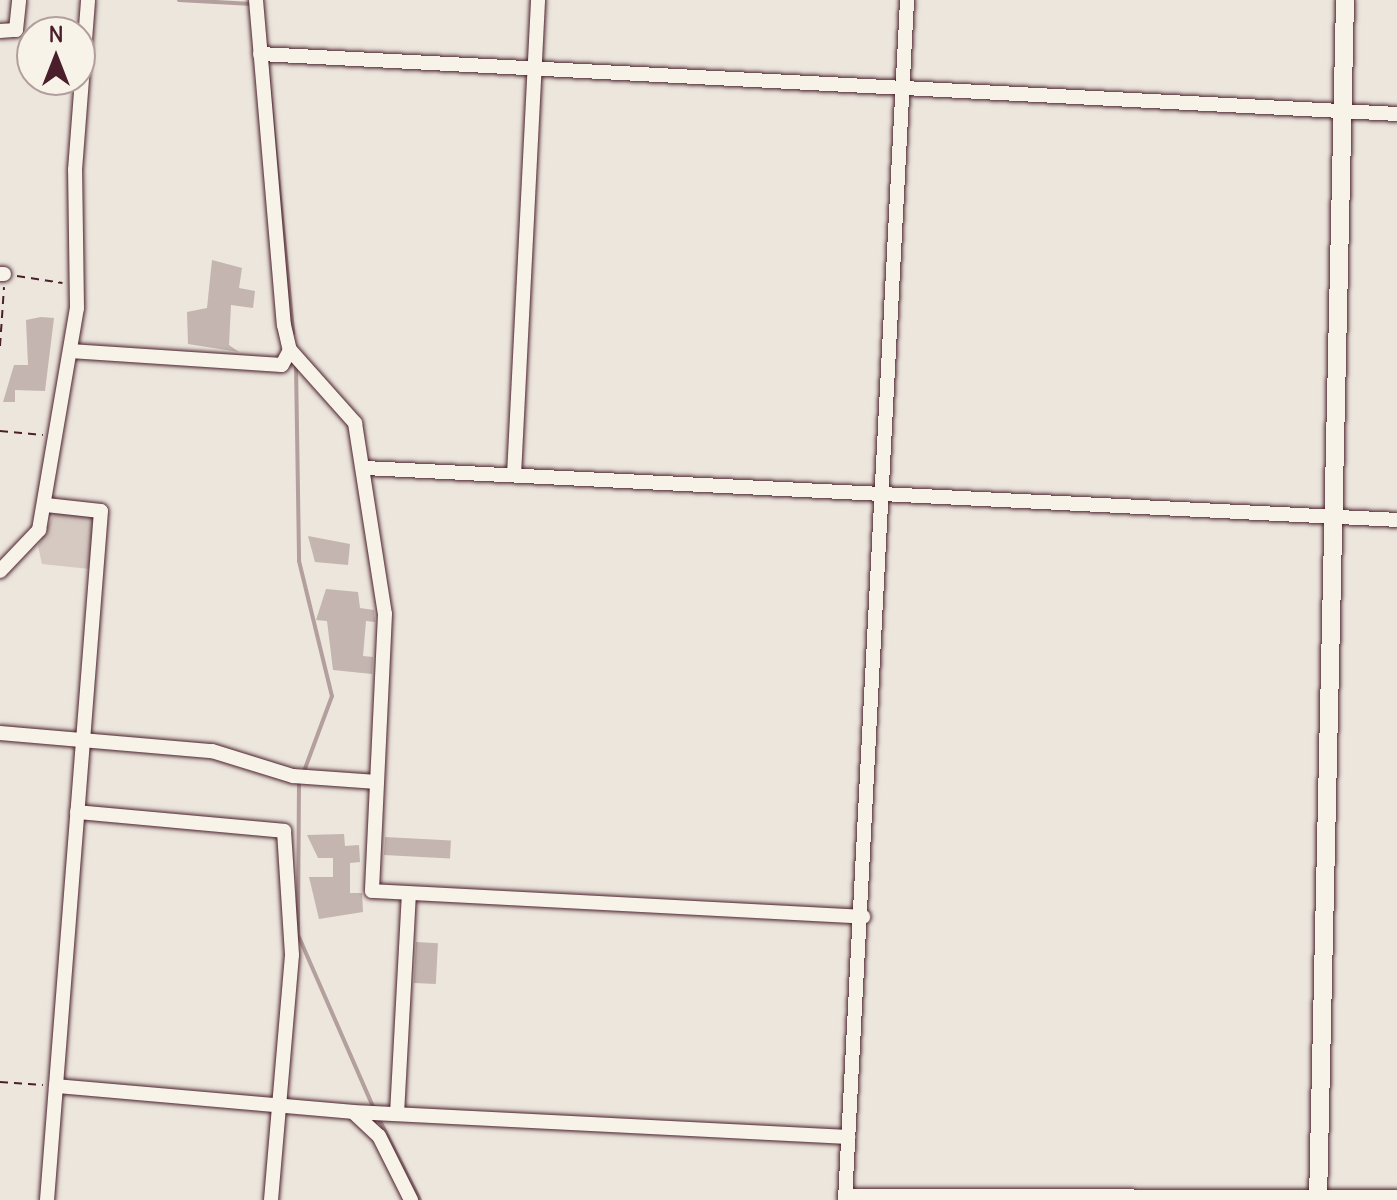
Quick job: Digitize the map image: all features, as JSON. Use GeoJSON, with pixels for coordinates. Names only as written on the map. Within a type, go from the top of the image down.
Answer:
{"type":"FeatureCollection","features":[{"type":"Feature","properties":{"kind":"street"},"geometry":{"type":"LineString","coordinates":[[0,31],[16,30],[19,0]]}},
{"type":"Feature","properties":{"kind":"street"},"geometry":{"type":"LineString","coordinates":[[0,571],[39,530],[46,505],[54,436],[70,351],[79,286],[75,170],[88,0]]}},
{"type":"Feature","properties":{"kind":"street"},"geometry":{"type":"LineString","coordinates":[[514,475],[538,0]]}},
{"type":"Feature","properties":{"kind":"street"},"geometry":{"type":"LineString","coordinates":[[907,0],[863,917],[845,1198],[1397,1197]]}},
{"type":"Feature","properties":{"kind":"street"},"geometry":{"type":"LineString","coordinates":[[1318,1198],[1340,109],[1345,0]]}},
{"type":"Feature","properties":{"kind":"street"},"geometry":{"type":"LineString","coordinates":[[70,351],[282,365],[290,350],[267,54],[257,4]]}},
{"type":"Feature","properties":{"kind":"street"},"geometry":{"type":"LineString","coordinates":[[267,54],[1397,114]]}},
{"type":"Feature","properties":{"kind":"street"},"geometry":{"type":"LineString","coordinates":[[290,350],[355,423],[365,468],[385,614],[372,891],[863,917]]}},
{"type":"Feature","properties":{"kind":"street"},"geometry":{"type":"LineString","coordinates":[[365,468],[1397,520]]}},
{"type":"Feature","properties":{"kind":"street"},"geometry":{"type":"LineString","coordinates":[[46,505],[101,511],[47,1200]]}},
{"type":"Feature","properties":{"kind":"street"},"geometry":{"type":"LineString","coordinates":[[0,733],[212,751],[300,777],[377,782]]}},
{"type":"Feature","properties":{"kind":"street"},"geometry":{"type":"LineString","coordinates":[[77,812],[284,831],[292,955],[271,1200]]}},
{"type":"Feature","properties":{"kind":"street"},"geometry":{"type":"LineString","coordinates":[[384,1114],[409,895]]}},
{"type":"Feature","properties":{"kind":"street"},"geometry":{"type":"LineString","coordinates":[[56,1086],[384,1114],[848,1137]]}},
{"type":"Feature","properties":{"kind":"street"},"geometry":{"type":"LineString","coordinates":[[353,1112],[379,1136],[411,1200]]}},
{"type":"Feature","properties":{"kind":"path"},"geometry":{"type":"LineString","coordinates":[[0,346],[2,274],[79,286]]}},
{"type":"Feature","properties":{"kind":"path"},"geometry":{"type":"LineString","coordinates":[[0,431],[54,436]]}},
{"type":"Feature","properties":{"kind":"path"},"geometry":{"type":"LineString","coordinates":[[0,1082],[56,1086]]}},
{"type":"Feature","properties":{"kind":"shaded area"},"geometry":{"type":"Polygon","coordinates":[[[55,512],[93,515],[90,569],[42,564],[38,546],[55,512]]]}},
{"type":"Feature","properties":{"kind":"building"},"geometry":{"type":"Polygon","coordinates":[[[212,260],[242,268],[239,288],[255,291],[253,308],[231,305],[229,345],[239,352],[188,344],[187,312],[207,308],[212,260]]]}},
{"type":"Feature","properties":{"kind":"building"},"geometry":{"type":"Polygon","coordinates":[[[54,318],[45,391],[15,390],[15,402],[3,402],[14,365],[28,365],[26,320],[54,318]]]}},
{"type":"Feature","properties":{"kind":"building"},"geometry":{"type":"Polygon","coordinates":[[[308,536],[350,544],[348,565],[315,562],[308,536]]]}},
{"type":"Feature","properties":{"kind":"building"},"geometry":{"type":"Polygon","coordinates":[[[326,589],[358,592],[360,608],[374,610],[375,622],[366,621],[363,656],[373,657],[372,674],[333,670],[327,621],[316,620],[326,589]]]}},
{"type":"Feature","properties":{"kind":"building"},"geometry":{"type":"Polygon","coordinates":[[[344,834],[345,846],[359,845],[360,862],[350,863],[350,893],[362,893],[363,912],[319,919],[309,877],[333,877],[333,858],[318,858],[307,835],[344,834]]]}},
{"type":"Feature","properties":{"kind":"building"},"geometry":{"type":"Polygon","coordinates":[[[385,837],[451,840],[450,858],[384,855],[385,837]]]}},
{"type":"Feature","properties":{"kind":"building"},"geometry":{"type":"Polygon","coordinates":[[[416,942],[438,943],[436,984],[414,983],[416,942]]]}},
{"type":"Feature","properties":{"kind":"waterway"},"geometry":{"type":"LineString","coordinates":[[179,0],[252,4]]}},
{"type":"Feature","properties":{"kind":"waterway"},"geometry":{"type":"LineString","coordinates":[[261,4],[293,333]]}},
{"type":"Feature","properties":{"kind":"waterway"},"geometry":{"type":"LineString","coordinates":[[296,365],[299,561],[332,696],[303,774]]}},
{"type":"Feature","properties":{"kind":"waterway"},"geometry":{"type":"LineString","coordinates":[[299,782],[298,935],[374,1109]]}},
{"type":"Feature","properties":{"kind":"waterway"},"geometry":{"type":"LineString","coordinates":[[378,1117],[420,1200]]}}]}
